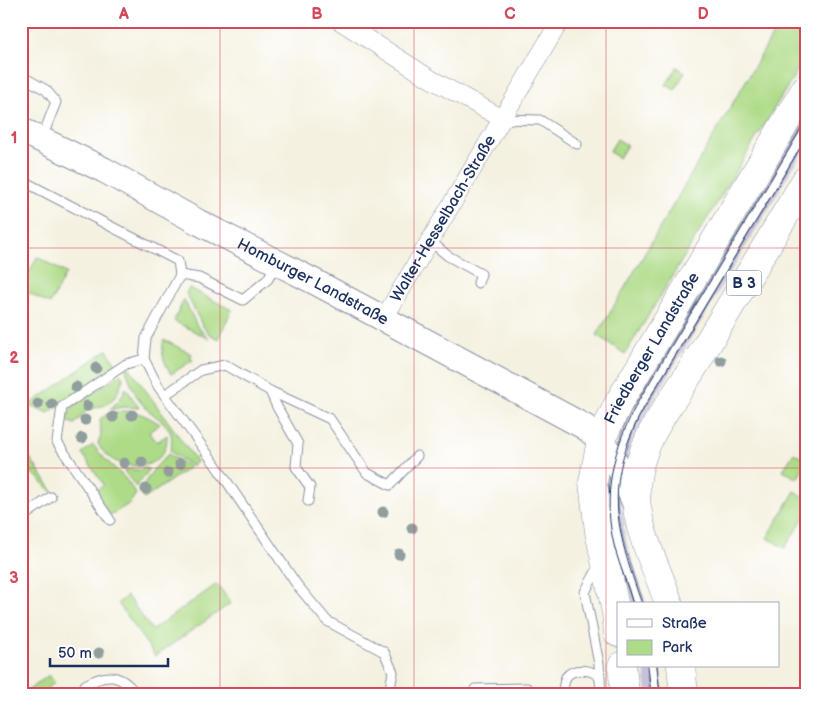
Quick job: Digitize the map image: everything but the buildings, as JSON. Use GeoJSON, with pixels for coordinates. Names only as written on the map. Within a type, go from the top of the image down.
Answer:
{"type":"FeatureCollection","features":[{"type":"Feature","properties":{"kind":"main road","name":"Friedberger Landstraße"},"geometry":{"type":"LineString","coordinates":[[617,622],[599,531],[593,482],[601,440],[623,396],[806,88]]}},
{"type":"Feature","properties":{"kind":"main road","name":"B 3"},"geometry":{"type":"LineString","coordinates":[[668,602],[642,529],[639,514],[636,489],[643,453],[651,433],[693,368],[806,180]]}},
{"type":"Feature","properties":{"kind":"main road"},"geometry":{"type":"LineString","coordinates":[[681,668],[684,694]]}},
{"type":"Feature","properties":{"kind":"main road"},"geometry":{"type":"LineString","coordinates":[[611,672],[625,694]]}},
{"type":"Feature","properties":{"kind":"street","name":"Walter-Hesselbach-Straße"},"geometry":{"type":"LineString","coordinates":[[340,21],[429,78],[503,119]]}},
{"type":"Feature","properties":{"kind":"street","name":"Walter-Hesselbach-Straße"},"geometry":{"type":"LineString","coordinates":[[383,320],[560,21]]}},
{"type":"Feature","properties":{"kind":"street","name":"Homburger Landstraße"},"geometry":{"type":"LineString","coordinates":[[31,135],[104,170],[198,222],[317,283],[585,428],[601,440]]}},
{"type":"Feature","properties":{"kind":"street"},"geometry":{"type":"LineString","coordinates":[[601,440],[628,484],[639,514]]}},
{"type":"Feature","properties":{"kind":"lane"},"geometry":{"type":"LineString","coordinates":[[21,80],[25,78],[46,90],[56,102],[31,135]]}},
{"type":"Feature","properties":{"kind":"lane"},"geometry":{"type":"LineString","coordinates":[[503,119],[540,120],[576,144]]}},
{"type":"Feature","properties":{"kind":"lane","name":"Friedberger Landstraße"},"geometry":{"type":"LineString","coordinates":[[637,602],[622,557],[615,528],[613,498],[617,464],[624,441],[634,416],[806,129]]}},
{"type":"Feature","properties":{"kind":"lane"},"geometry":{"type":"LineString","coordinates":[[21,180],[178,261],[180,275],[146,338],[144,359],[164,395],[297,585],[327,621],[384,652],[393,672],[389,694]]}},
{"type":"Feature","properties":{"kind":"lane"},"geometry":{"type":"LineString","coordinates":[[430,241],[448,256],[481,274],[478,283]]}},
{"type":"Feature","properties":{"kind":"lane"},"geometry":{"type":"LineString","coordinates":[[180,275],[199,278],[243,300],[268,280],[276,263]]}},
{"type":"Feature","properties":{"kind":"lane"},"geometry":{"type":"LineString","coordinates":[[110,520],[57,442],[62,407],[126,364],[144,359]]}},
{"type":"Feature","properties":{"kind":"lane"},"geometry":{"type":"LineString","coordinates":[[164,395],[201,370],[224,365],[270,391],[330,418],[367,473],[390,485],[417,456]]}},
{"type":"Feature","properties":{"kind":"lane"},"geometry":{"type":"LineString","coordinates":[[270,391],[298,444],[296,466],[310,487],[308,501]]}},
{"type":"Feature","properties":{"kind":"lane"},"geometry":{"type":"LineString","coordinates":[[21,518],[51,497]]}},
{"type":"Feature","properties":{"kind":"lane"},"geometry":{"type":"LineString","coordinates":[[604,557],[585,592],[599,664],[611,672]]}},
{"type":"Feature","properties":{"kind":"lane"},"geometry":{"type":"LineString","coordinates":[[652,668],[655,694]]}},
{"type":"Feature","properties":{"kind":"lane"},"geometry":{"type":"LineString","coordinates":[[564,690],[564,679],[569,674],[588,670],[595,673],[611,672]]}},
{"type":"Feature","properties":{"kind":"lane"},"geometry":{"type":"LineString","coordinates":[[601,694],[611,672]]}},
{"type":"Feature","properties":{"kind":"lane"},"geometry":{"type":"LineString","coordinates":[[91,694],[85,685],[106,676],[124,681],[130,685],[136,694]]}},
{"type":"Feature","properties":{"kind":"lane"},"geometry":{"type":"LineString","coordinates":[[475,694],[475,689],[527,688],[532,694]]}},
{"type":"Feature","properties":{"kind":"shaded area"},"geometry":{"type":"Polygon","coordinates":[[[806,115],[806,146],[655,398],[644,420],[631,463],[616,439],[628,412],[806,115]]]}},
{"type":"Feature","properties":{"kind":"shaded area"},"geometry":{"type":"Polygon","coordinates":[[[606,463],[621,498],[625,526],[623,526],[645,602],[628,602],[606,529],[606,463]]]}},
{"type":"Feature","properties":{"kind":"shaded area"},"geometry":{"type":"Polygon","coordinates":[[[644,668],[660,668],[663,694],[647,694],[644,668]]]}},
{"type":"Feature","properties":{"kind":"green space"},"geometry":{"type":"Polygon","coordinates":[[[781,21],[806,21],[806,56],[625,354],[597,335],[781,21]]]}},
{"type":"Feature","properties":{"kind":"green space"},"geometry":{"type":"Polygon","coordinates":[[[677,67],[685,72],[675,90],[666,85],[677,67]]]}},
{"type":"Feature","properties":{"kind":"green space"},"geometry":{"type":"Polygon","coordinates":[[[617,139],[627,145],[619,158],[609,152],[617,139]]]}},
{"type":"Feature","properties":{"kind":"green space"},"geometry":{"type":"Polygon","coordinates":[[[37,257],[66,273],[50,304],[21,289],[37,257]]]}},
{"type":"Feature","properties":{"kind":"green space"},"geometry":{"type":"Polygon","coordinates":[[[189,288],[232,310],[218,339],[208,333],[202,325],[186,293],[189,288]]]}},
{"type":"Feature","properties":{"kind":"green space"},"geometry":{"type":"Polygon","coordinates":[[[184,299],[197,326],[209,339],[174,321],[184,299]]]}},
{"type":"Feature","properties":{"kind":"green space"},"geometry":{"type":"Polygon","coordinates":[[[164,340],[192,354],[190,358],[193,360],[171,374],[163,357],[164,340]]]}},
{"type":"Feature","properties":{"kind":"green space"},"geometry":{"type":"Polygon","coordinates":[[[107,350],[117,365],[48,413],[29,405],[107,350]]]}},
{"type":"Feature","properties":{"kind":"green space"},"geometry":{"type":"Polygon","coordinates":[[[129,367],[197,462],[192,466],[170,451],[172,442],[169,429],[137,397],[126,369],[129,367]]]}},
{"type":"Feature","properties":{"kind":"green space"},"geometry":{"type":"Polygon","coordinates":[[[119,375],[122,375],[123,379],[116,396],[106,405],[87,410],[75,424],[65,419],[72,407],[119,375]]]}},
{"type":"Feature","properties":{"kind":"green space"},"geometry":{"type":"Polygon","coordinates":[[[126,388],[139,408],[123,407],[109,410],[120,399],[126,388]]]}},
{"type":"Feature","properties":{"kind":"green space"},"geometry":{"type":"Polygon","coordinates":[[[122,411],[142,414],[160,424],[149,432],[157,442],[167,435],[165,448],[159,458],[150,464],[138,466],[115,461],[105,453],[98,443],[101,435],[100,419],[106,415],[122,411]]]}},
{"type":"Feature","properties":{"kind":"green space"},"geometry":{"type":"Polygon","coordinates":[[[21,445],[53,494],[35,475],[21,469],[21,445]]]}},
{"type":"Feature","properties":{"kind":"green space"},"geometry":{"type":"Polygon","coordinates":[[[93,445],[125,478],[136,494],[129,504],[110,515],[94,492],[104,485],[82,453],[93,445]]]}},
{"type":"Feature","properties":{"kind":"green space"},"geometry":{"type":"Polygon","coordinates":[[[794,453],[806,460],[806,464],[797,479],[783,470],[794,453]]]}},
{"type":"Feature","properties":{"kind":"green space"},"geometry":{"type":"Polygon","coordinates":[[[168,454],[190,467],[144,499],[139,491],[154,469],[168,454]]]}},
{"type":"Feature","properties":{"kind":"green space"},"geometry":{"type":"Polygon","coordinates":[[[146,468],[148,471],[136,487],[124,471],[125,469],[139,470],[146,468]]]}},
{"type":"Feature","properties":{"kind":"green space"},"geometry":{"type":"Polygon","coordinates":[[[795,491],[806,498],[806,514],[785,548],[767,538],[795,491]]]}},
{"type":"Feature","properties":{"kind":"green space"},"geometry":{"type":"Polygon","coordinates":[[[217,584],[231,603],[155,656],[118,603],[127,596],[152,630],[217,584]]]}},
{"type":"Feature","properties":{"kind":"green space"},"geometry":{"type":"Polygon","coordinates":[[[49,675],[55,683],[39,694],[23,694],[49,675]]]}},
{"type":"Feature","properties":{"kind":"tram line"},"geometry":{"type":"LineString","coordinates":[[632,602],[615,549],[609,510],[612,472],[622,436],[639,400],[806,121]]}},
{"type":"Feature","properties":{"kind":"tram line"},"geometry":{"type":"LineString","coordinates":[[641,602],[625,550],[617,503],[618,480],[623,457],[632,431],[646,404],[806,138]]}},
{"type":"Feature","properties":{"kind":"tram line"},"geometry":{"type":"LineString","coordinates":[[648,668],[651,694]]}},
{"type":"Feature","properties":{"kind":"tram line"},"geometry":{"type":"LineString","coordinates":[[657,668],[660,694]]}}]}
